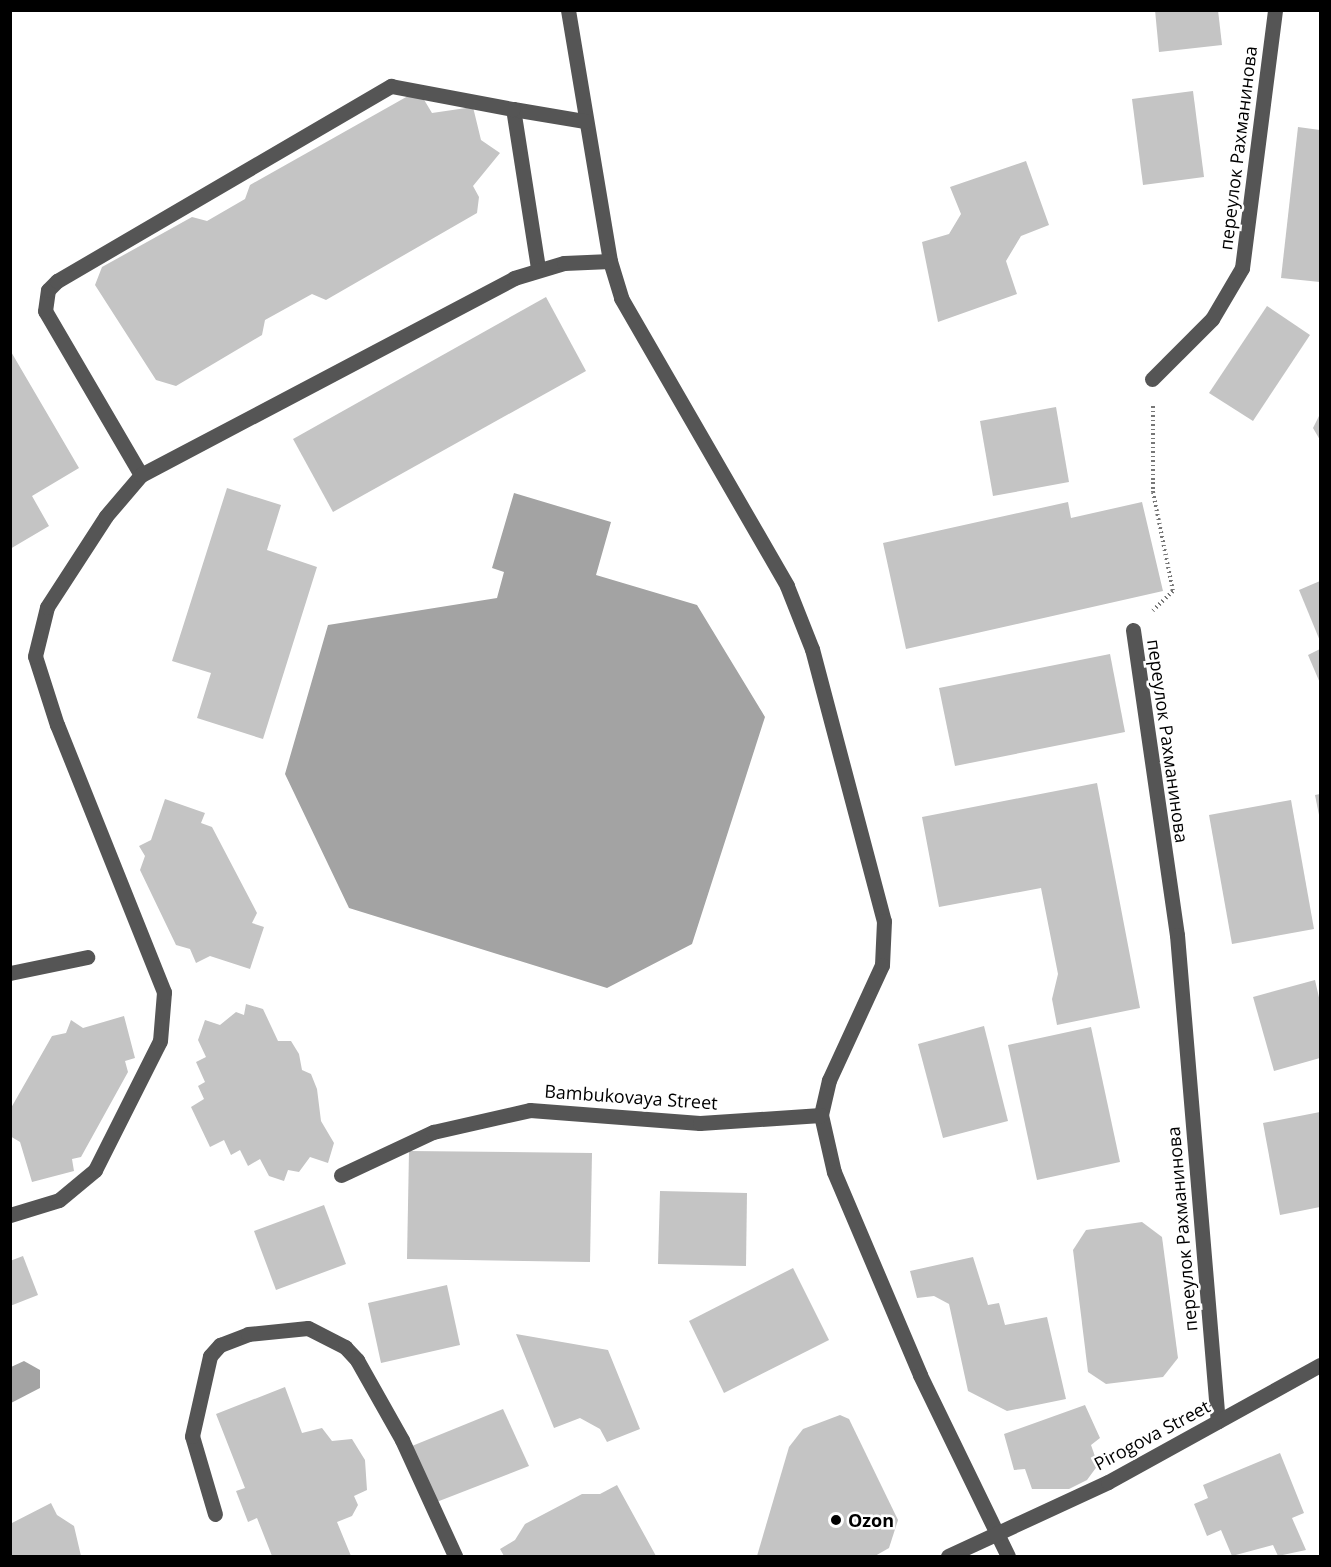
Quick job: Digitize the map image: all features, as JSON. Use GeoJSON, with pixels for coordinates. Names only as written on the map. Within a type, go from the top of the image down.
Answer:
{"type":"FeatureCollection","features":[{"type":"Feature","properties":{"kind":"street"},"geometry":{"type":"LineString","coordinates":[[568,10],[610,261],[640,335],[787,586],[812,649],[884,921],[882,966],[829,1080],[821,1115],[834,1172],[920,1375],[1008,1557]]}},
{"type":"Feature","properties":{"kind":"street","name":"переулок Рахманинова"},"geometry":{"type":"LineString","coordinates":[[1152,379],[1212,319],[1242,268],[1275,10]]}},
{"type":"Feature","properties":{"kind":"street"},"geometry":{"type":"LineString","coordinates":[[141,475],[45,311],[48,290],[57,281],[391,86],[585,121]]}},
{"type":"Feature","properties":{"kind":"street"},"geometry":{"type":"LineString","coordinates":[[513,109],[538,268]]}},
{"type":"Feature","properties":{"kind":"street"},"geometry":{"type":"LineString","coordinates":[[10,1215],[59,1200],[95,1170],[160,1041],[164,992],[57,725],[35,656],[48,607],[106,516],[141,475],[538,268],[610,261]]}},
{"type":"Feature","properties":{"kind":"street","name":"переулок Рахманинова"},"geometry":{"type":"LineString","coordinates":[[1133,630],[1177,935],[1218,1421]]}},
{"type":"Feature","properties":{"kind":"street"},"geometry":{"type":"LineString","coordinates":[[10,974],[87,957]]}},
{"type":"Feature","properties":{"kind":"street","name":"Bambukovaya Street"},"geometry":{"type":"LineString","coordinates":[[341,1175],[433,1132],[530,1110],[700,1124],[821,1115]]}},
{"type":"Feature","properties":{"kind":"street"},"geometry":{"type":"LineString","coordinates":[[215,1514],[192,1436],[210,1356],[220,1345],[248,1334],[308,1328],[345,1347],[357,1360],[402,1440],[455,1557]]}},
{"type":"Feature","properties":{"kind":"street","name":"Pirogova Street"},"geometry":{"type":"LineString","coordinates":[[997,1531],[1108,1482],[1320,1365]]}},
{"type":"Feature","properties":{"kind":"street"},"geometry":{"type":"LineString","coordinates":[[948,1557],[997,1531]]}},
{"type":"Feature","properties":{"kind":"path","name":"переулок Рахманинова"},"geometry":{"type":"LineString","coordinates":[[1133,630],[1173,591],[1153,492],[1152,379]]}},
{"type":"Feature","properties":{"kind":"shaded area"},"geometry":{"type":"Polygon","coordinates":[[[514,493],[611,522],[596,575],[697,605],[765,717],[692,944],[607,988],[349,908],[285,774],[328,625],[497,598],[504,572],[492,568],[514,493]]]}},
{"type":"Feature","properties":{"kind":"shaded area"},"geometry":{"type":"Polygon","coordinates":[[[24,1361],[40,1370],[40,1388],[11,1403],[11,1367],[24,1361]]]}},
{"type":"Feature","properties":{"kind":"building"},"geometry":{"type":"Polygon","coordinates":[[[1155,10],[1218,10],[1222,45],[1159,52],[1155,10]]]}},
{"type":"Feature","properties":{"kind":"building"},"geometry":{"type":"Polygon","coordinates":[[[1193,91],[1204,177],[1143,185],[1132,99],[1193,91]]]}},
{"type":"Feature","properties":{"kind":"building"},"geometry":{"type":"Polygon","coordinates":[[[408,96],[423,98],[432,113],[473,107],[481,140],[500,153],[473,186],[479,197],[477,213],[326,300],[312,294],[265,320],[262,335],[176,386],[156,380],[95,285],[102,267],[192,217],[207,221],[245,199],[250,185],[408,96]]]}},
{"type":"Feature","properties":{"kind":"building"},"geometry":{"type":"Polygon","coordinates":[[[1298,127],[1320,130],[1320,282],[1281,278],[1298,127]]]}},
{"type":"Feature","properties":{"kind":"building"},"geometry":{"type":"Polygon","coordinates":[[[1026,161],[1049,225],[1021,236],[1006,261],[1017,294],[938,322],[922,242],[949,234],[961,214],[950,187],[1026,161]]]}},
{"type":"Feature","properties":{"kind":"building"},"geometry":{"type":"Polygon","coordinates":[[[546,297],[586,371],[333,512],[293,439],[546,297]]]}},
{"type":"Feature","properties":{"kind":"building"},"geometry":{"type":"Polygon","coordinates":[[[1267,306],[1310,335],[1253,421],[1209,393],[1267,306]]]}},
{"type":"Feature","properties":{"kind":"building"},"geometry":{"type":"Polygon","coordinates":[[[10,350],[79,468],[32,496],[49,526],[10,549],[10,350]]]}},
{"type":"Feature","properties":{"kind":"building"},"geometry":{"type":"Polygon","coordinates":[[[1056,407],[1069,482],[993,496],[980,421],[1056,407]]]}},
{"type":"Feature","properties":{"kind":"building"},"geometry":{"type":"Polygon","coordinates":[[[1320,414],[1320,440],[1313,428],[1320,414]]]}},
{"type":"Feature","properties":{"kind":"building"},"geometry":{"type":"Polygon","coordinates":[[[227,488],[281,505],[267,550],[317,567],[263,739],[197,718],[211,673],[172,661],[227,488]]]}},
{"type":"Feature","properties":{"kind":"building"},"geometry":{"type":"Polygon","coordinates":[[[1068,502],[1071,518],[1142,502],[1163,591],[906,649],[883,543],[1068,502]]]}},
{"type":"Feature","properties":{"kind":"building"},"geometry":{"type":"Polygon","coordinates":[[[1320,581],[1320,641],[1299,590],[1320,581]]]}},
{"type":"Feature","properties":{"kind":"building"},"geometry":{"type":"Polygon","coordinates":[[[1320,649],[1320,683],[1308,655],[1320,649]]]}},
{"type":"Feature","properties":{"kind":"building"},"geometry":{"type":"Polygon","coordinates":[[[1110,654],[1125,732],[955,766],[939,688],[1110,654]]]}},
{"type":"Feature","properties":{"kind":"building"},"geometry":{"type":"Polygon","coordinates":[[[1097,783],[1140,1008],[1057,1025],[1052,999],[1058,974],[1041,888],[939,907],[922,817],[1097,783]]]}},
{"type":"Feature","properties":{"kind":"building"},"geometry":{"type":"Polygon","coordinates":[[[1320,794],[1320,815],[1319,815],[1315,795],[1320,794]]]}},
{"type":"Feature","properties":{"kind":"building"},"geometry":{"type":"Polygon","coordinates":[[[165,799],[205,813],[201,823],[212,827],[257,913],[252,923],[264,927],[250,969],[210,956],[196,963],[190,949],[176,945],[140,870],[145,856],[139,846],[151,840],[165,799]]]}},
{"type":"Feature","properties":{"kind":"building"},"geometry":{"type":"Polygon","coordinates":[[[1291,800],[1314,929],[1232,944],[1209,815],[1291,800]]]}},
{"type":"Feature","properties":{"kind":"building"},"geometry":{"type":"Polygon","coordinates":[[[1315,980],[1320,1002],[1320,1058],[1274,1071],[1253,997],[1315,980]]]}},
{"type":"Feature","properties":{"kind":"building"},"geometry":{"type":"Polygon","coordinates":[[[246,1004],[263,1009],[278,1041],[291,1041],[299,1054],[302,1070],[311,1074],[317,1089],[321,1121],[334,1143],[328,1163],[310,1157],[299,1172],[288,1170],[284,1181],[269,1176],[260,1159],[248,1166],[240,1150],[231,1155],[224,1140],[210,1147],[191,1107],[204,1099],[198,1086],[205,1082],[196,1062],[206,1057],[198,1040],[205,1020],[220,1025],[236,1012],[244,1015],[246,1004]]]}},
{"type":"Feature","properties":{"kind":"building"},"geometry":{"type":"Polygon","coordinates":[[[124,1016],[135,1058],[125,1061],[128,1072],[81,1157],[72,1159],[74,1171],[32,1182],[20,1142],[10,1136],[11,1108],[52,1036],[66,1033],[71,1020],[83,1028],[124,1016]]]}},
{"type":"Feature","properties":{"kind":"building"},"geometry":{"type":"Polygon","coordinates":[[[984,1026],[1008,1121],[943,1138],[918,1044],[984,1026]]]}},
{"type":"Feature","properties":{"kind":"building"},"geometry":{"type":"Polygon","coordinates":[[[1091,1027],[1120,1162],[1037,1180],[1008,1045],[1091,1027]]]}},
{"type":"Feature","properties":{"kind":"building"},"geometry":{"type":"Polygon","coordinates":[[[1320,1112],[1320,1207],[1280,1215],[1263,1123],[1320,1112]]]}},
{"type":"Feature","properties":{"kind":"building"},"geometry":{"type":"Polygon","coordinates":[[[409,1151],[592,1153],[590,1262],[407,1259],[409,1151]]]}},
{"type":"Feature","properties":{"kind":"building"},"geometry":{"type":"Polygon","coordinates":[[[660,1191],[747,1193],[746,1266],[658,1264],[660,1191]]]}},
{"type":"Feature","properties":{"kind":"building"},"geometry":{"type":"Polygon","coordinates":[[[324,1205],[346,1264],[276,1290],[254,1231],[324,1205]]]}},
{"type":"Feature","properties":{"kind":"building"},"geometry":{"type":"Polygon","coordinates":[[[1142,1222],[1162,1237],[1178,1358],[1163,1377],[1106,1384],[1088,1372],[1073,1250],[1086,1230],[1142,1222]]]}},
{"type":"Feature","properties":{"kind":"building"},"geometry":{"type":"Polygon","coordinates":[[[23,1256],[38,1295],[10,1306],[10,1261],[23,1256]]]}},
{"type":"Feature","properties":{"kind":"building"},"geometry":{"type":"Polygon","coordinates":[[[973,1257],[988,1305],[999,1303],[1005,1325],[1047,1317],[1066,1399],[1007,1411],[968,1391],[949,1304],[934,1296],[917,1298],[910,1271],[973,1257]]]}},
{"type":"Feature","properties":{"kind":"building"},"geometry":{"type":"Polygon","coordinates":[[[793,1268],[829,1340],[724,1393],[689,1321],[793,1268]]]}},
{"type":"Feature","properties":{"kind":"building"},"geometry":{"type":"Polygon","coordinates":[[[447,1285],[460,1345],[381,1363],[368,1303],[447,1285]]]}},
{"type":"Feature","properties":{"kind":"building"},"geometry":{"type":"Polygon","coordinates":[[[516,1334],[608,1350],[640,1429],[607,1442],[600,1429],[580,1418],[554,1428],[516,1334]]]}},
{"type":"Feature","properties":{"kind":"building"},"geometry":{"type":"Polygon","coordinates":[[[285,1387],[302,1433],[322,1428],[332,1441],[352,1439],[365,1460],[367,1490],[354,1496],[358,1505],[352,1516],[337,1522],[351,1556],[272,1556],[257,1518],[248,1522],[236,1491],[245,1488],[216,1414],[285,1387]]]}},
{"type":"Feature","properties":{"kind":"building"},"geometry":{"type":"Polygon","coordinates":[[[1085,1405],[1100,1438],[1091,1445],[1098,1465],[1087,1480],[1069,1489],[1032,1489],[1025,1469],[1014,1470],[1004,1434],[1085,1405]]]}},
{"type":"Feature","properties":{"kind":"building"},"geometry":{"type":"Polygon","coordinates":[[[503,1409],[529,1466],[434,1503],[412,1446],[503,1409]]]}},
{"type":"Feature","properties":{"kind":"building"},"geometry":{"type":"Polygon","coordinates":[[[840,1415],[849,1419],[898,1520],[889,1548],[875,1556],[757,1556],[789,1447],[803,1429],[840,1415]]]}},
{"type":"Feature","properties":{"kind":"building"},"geometry":{"type":"Polygon","coordinates":[[[1280,1453],[1304,1513],[1292,1518],[1306,1550],[1278,1556],[1273,1545],[1232,1556],[1221,1530],[1207,1536],[1194,1504],[1208,1498],[1203,1485],[1280,1453]]]}},
{"type":"Feature","properties":{"kind":"building"},"geometry":{"type":"Polygon","coordinates":[[[617,1485],[656,1556],[504,1556],[500,1549],[515,1540],[525,1524],[582,1494],[600,1494],[617,1485]]]}},
{"type":"Feature","properties":{"kind":"building"},"geometry":{"type":"Polygon","coordinates":[[[51,1503],[57,1515],[74,1526],[81,1556],[10,1556],[10,1524],[51,1503]]]}},
{"type":"Feature","properties":{"kind":"place","name":"Ozon"},"geometry":{"type":"Point","coordinates":[836,1520]}}]}
